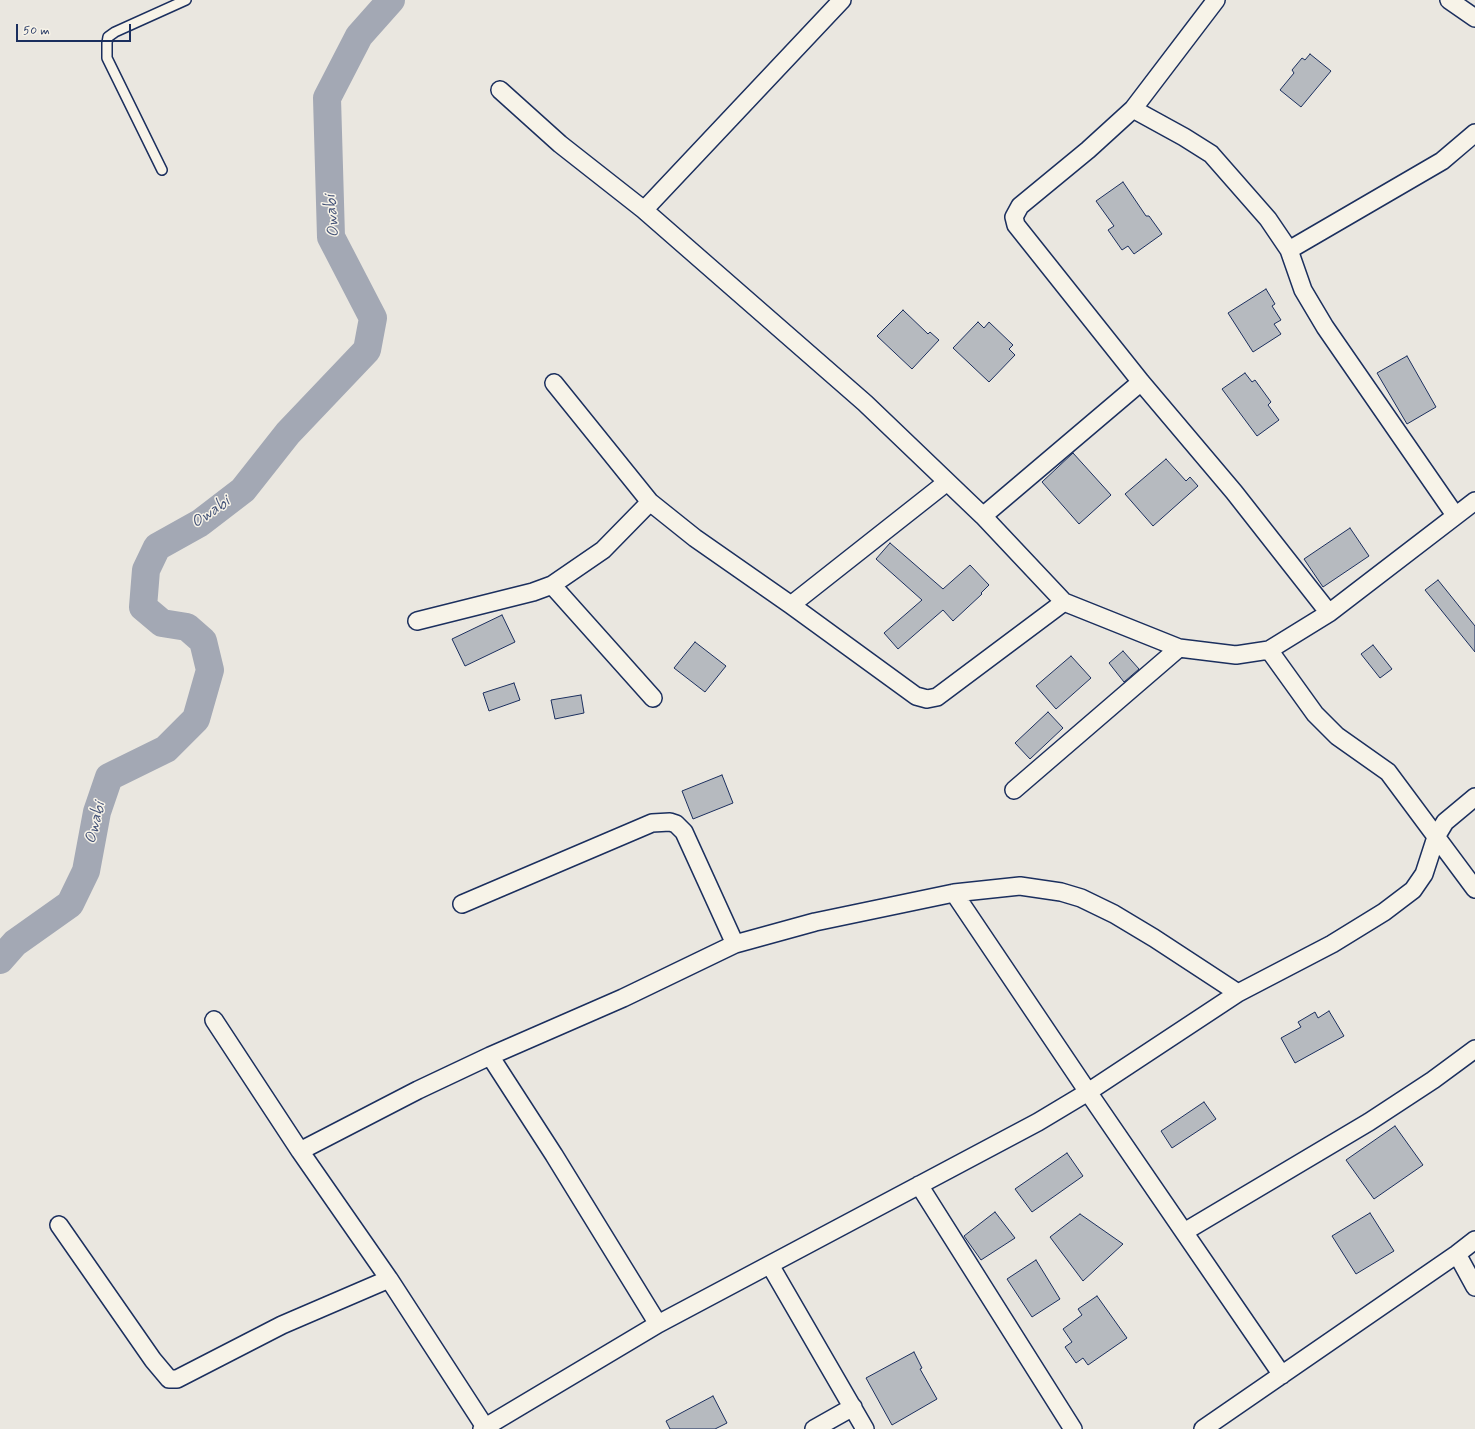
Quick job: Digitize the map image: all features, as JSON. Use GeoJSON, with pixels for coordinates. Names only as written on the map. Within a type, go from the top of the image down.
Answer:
{"type":"FeatureCollection","features":[{"type":"Feature","properties":{"kind":"street"},"geometry":{"type":"LineString","coordinates":[[644,210],[842,0]]}},
{"type":"Feature","properties":{"kind":"street"},"geometry":{"type":"LineString","coordinates":[[1216,0],[1133,109],[1088,150],[1020,206],[1014,216],[1016,225],[1141,382],[1234,492],[1329,613]]}},
{"type":"Feature","properties":{"kind":"street"},"geometry":{"type":"LineString","coordinates":[[1449,0],[1475,18]]}},
{"type":"Feature","properties":{"kind":"street"},"geometry":{"type":"LineString","coordinates":[[500,90],[560,144],[644,210],[865,403],[983,516],[1064,602],[1179,648],[1236,655],[1269,650],[1329,613],[1475,501]]}},
{"type":"Feature","properties":{"kind":"street"},"geometry":{"type":"LineString","coordinates":[[1133,109],[1184,136],[1211,154],[1268,219],[1289,250],[1303,290],[1324,326],[1455,515]]}},
{"type":"Feature","properties":{"kind":"street"},"geometry":{"type":"LineString","coordinates":[[1289,250],[1442,161],[1475,133]]}},
{"type":"Feature","properties":{"kind":"street"},"geometry":{"type":"LineString","coordinates":[[983,516],[1141,382]]}},
{"type":"Feature","properties":{"kind":"street"},"geometry":{"type":"LineString","coordinates":[[554,383],[650,502],[694,538],[791,605],[916,696],[927,699],[937,697],[1064,602]]}},
{"type":"Feature","properties":{"kind":"street"},"geometry":{"type":"LineString","coordinates":[[791,605],[948,482]]}},
{"type":"Feature","properties":{"kind":"street"},"geometry":{"type":"LineString","coordinates":[[417,621],[533,592],[552,585],[603,550],[650,502]]}},
{"type":"Feature","properties":{"kind":"street"},"geometry":{"type":"LineString","coordinates":[[552,585],[653,698]]}},
{"type":"Feature","properties":{"kind":"street"},"geometry":{"type":"LineString","coordinates":[[1014,790],[1179,648]]}},
{"type":"Feature","properties":{"kind":"street"},"geometry":{"type":"LineString","coordinates":[[1269,650],[1315,714],[1337,736],[1388,772],[1475,889]]}},
{"type":"Feature","properties":{"kind":"street"},"geometry":{"type":"LineString","coordinates":[[214,1020],[300,1151],[389,1279],[483,1428],[658,1324],[1038,1122],[1088,1092],[1238,993],[1332,944],[1384,912],[1413,890],[1424,874],[1436,837],[1445,822],[1475,797]]}},
{"type":"Feature","properties":{"kind":"street"},"geometry":{"type":"LineString","coordinates":[[462,904],[652,823],[670,822],[676,824],[684,832],[735,944]]}},
{"type":"Feature","properties":{"kind":"street"},"geometry":{"type":"LineString","coordinates":[[300,1151],[418,1090],[490,1056],[623,998],[735,944],[815,922],[954,893],[1020,886],[1061,892],[1081,898],[1114,914],[1154,938],[1238,993]]}},
{"type":"Feature","properties":{"kind":"street"},"geometry":{"type":"LineString","coordinates":[[954,893],[1282,1375]]}},
{"type":"Feature","properties":{"kind":"street"},"geometry":{"type":"LineString","coordinates":[[1184,1232],[1368,1122],[1433,1080],[1475,1049]]}},
{"type":"Feature","properties":{"kind":"street"},"geometry":{"type":"LineString","coordinates":[[490,1056],[554,1155],[658,1324]]}},
{"type":"Feature","properties":{"kind":"street"},"geometry":{"type":"LineString","coordinates":[[919,1186],[1072,1429]]}},
{"type":"Feature","properties":{"kind":"street"},"geometry":{"type":"LineString","coordinates":[[59,1225],[153,1360],[166,1377],[173,1379],[282,1325],[389,1279]]}},
{"type":"Feature","properties":{"kind":"street"},"geometry":{"type":"LineString","coordinates":[[1203,1429],[1457,1254],[1475,1240]]}},
{"type":"Feature","properties":{"kind":"street"},"geometry":{"type":"LineString","coordinates":[[1457,1254],[1475,1287]]}},
{"type":"Feature","properties":{"kind":"street"},"geometry":{"type":"LineString","coordinates":[[770,1265],[865,1429]]}},
{"type":"Feature","properties":{"kind":"street"},"geometry":{"type":"LineString","coordinates":[[814,1429],[853,1407]]}},
{"type":"Feature","properties":{"kind":"lane"},"geometry":{"type":"LineString","coordinates":[[162,170],[107,58],[107,43],[108,37],[115,32],[186,0]]}},
{"type":"Feature","properties":{"kind":"building"},"geometry":{"type":"Polygon","coordinates":[[[1310,54],[1331,71],[1301,107],[1280,90],[1294,73],[1292,70],[1302,58],[1305,60],[1310,54]]]}},
{"type":"Feature","properties":{"kind":"building"},"geometry":{"type":"Polygon","coordinates":[[[1123,182],[1146,216],[1149,216],[1162,234],[1134,254],[1128,246],[1122,250],[1108,230],[1114,226],[1096,201],[1123,182]]]}},
{"type":"Feature","properties":{"kind":"building"},"geometry":{"type":"Polygon","coordinates":[[[1266,289],[1275,304],[1272,306],[1281,320],[1274,324],[1281,334],[1253,352],[1228,313],[1266,289]]]}},
{"type":"Feature","properties":{"kind":"building"},"geometry":{"type":"Polygon","coordinates":[[[903,310],[928,334],[930,332],[939,340],[912,369],[877,336],[903,310]]]}},
{"type":"Feature","properties":{"kind":"building"},"geometry":{"type":"Polygon","coordinates":[[[978,322],[984,328],[989,322],[1013,345],[1009,349],[1015,355],[989,382],[953,348],[978,322]]]}},
{"type":"Feature","properties":{"kind":"building"},"geometry":{"type":"Polygon","coordinates":[[[1407,356],[1436,407],[1407,424],[1377,373],[1407,356]]]}},
{"type":"Feature","properties":{"kind":"building"},"geometry":{"type":"Polygon","coordinates":[[[1245,373],[1252,382],[1255,380],[1271,402],[1268,405],[1279,420],[1257,436],[1222,389],[1245,373]]]}},
{"type":"Feature","properties":{"kind":"building"},"geometry":{"type":"Polygon","coordinates":[[[1073,453],[1111,495],[1079,524],[1042,482],[1073,453]]]}},
{"type":"Feature","properties":{"kind":"building"},"geometry":{"type":"Polygon","coordinates":[[[1166,459],[1186,481],[1190,477],[1198,486],[1153,526],[1125,494],[1166,459]]]}},
{"type":"Feature","properties":{"kind":"building"},"geometry":{"type":"Polygon","coordinates":[[[1350,528],[1369,556],[1323,587],[1304,559],[1350,528]]]}},
{"type":"Feature","properties":{"kind":"building"},"geometry":{"type":"Polygon","coordinates":[[[890,543],[943,589],[970,565],[989,585],[981,593],[982,594],[953,621],[943,610],[898,649],[884,633],[922,600],[876,559],[890,543]]]}},
{"type":"Feature","properties":{"kind":"building"},"geometry":{"type":"Polygon","coordinates":[[[1438,580],[1475,626],[1475,652],[1425,590],[1438,580]]]}},
{"type":"Feature","properties":{"kind":"building"},"geometry":{"type":"Polygon","coordinates":[[[502,615],[515,642],[465,666],[452,639],[502,615]]]}},
{"type":"Feature","properties":{"kind":"building"},"geometry":{"type":"Polygon","coordinates":[[[695,642],[726,666],[705,692],[674,668],[695,642]]]}},
{"type":"Feature","properties":{"kind":"building"},"geometry":{"type":"Polygon","coordinates":[[[1373,645],[1392,669],[1380,678],[1361,654],[1373,645]]]}},
{"type":"Feature","properties":{"kind":"building"},"geometry":{"type":"Polygon","coordinates":[[[1123,651],[1139,669],[1124,682],[1109,663],[1123,651]]]}},
{"type":"Feature","properties":{"kind":"building"},"geometry":{"type":"Polygon","coordinates":[[[1071,656],[1091,678],[1056,709],[1036,686],[1071,656]]]}},
{"type":"Feature","properties":{"kind":"building"},"geometry":{"type":"Polygon","coordinates":[[[514,683],[520,700],[489,711],[483,693],[514,683]]]}},
{"type":"Feature","properties":{"kind":"building"},"geometry":{"type":"Polygon","coordinates":[[[581,695],[584,713],[555,719],[551,700],[581,695]]]}},
{"type":"Feature","properties":{"kind":"building"},"geometry":{"type":"Polygon","coordinates":[[[1048,712],[1063,728],[1030,759],[1015,743],[1048,712]]]}},
{"type":"Feature","properties":{"kind":"building"},"geometry":{"type":"Polygon","coordinates":[[[722,775],[733,803],[693,819],[682,791],[722,775]]]}},
{"type":"Feature","properties":{"kind":"building"},"geometry":{"type":"Polygon","coordinates":[[[1329,1011],[1344,1036],[1295,1063],[1281,1038],[1301,1027],[1298,1022],[1315,1012],[1318,1018],[1329,1011]]]}},
{"type":"Feature","properties":{"kind":"building"},"geometry":{"type":"Polygon","coordinates":[[[1204,1102],[1216,1119],[1172,1148],[1161,1131],[1204,1102]]]}},
{"type":"Feature","properties":{"kind":"building"},"geometry":{"type":"Polygon","coordinates":[[[1395,1126],[1423,1165],[1374,1199],[1346,1160],[1395,1126]]]}},
{"type":"Feature","properties":{"kind":"building"},"geometry":{"type":"Polygon","coordinates":[[[1067,1153],[1083,1176],[1032,1212],[1015,1189],[1067,1153]]]}},
{"type":"Feature","properties":{"kind":"building"},"geometry":{"type":"Polygon","coordinates":[[[995,1212],[1015,1238],[981,1260],[964,1236],[995,1212]]]}},
{"type":"Feature","properties":{"kind":"building"},"geometry":{"type":"Polygon","coordinates":[[[1370,1213],[1394,1251],[1356,1274],[1332,1236],[1370,1213]]]}},
{"type":"Feature","properties":{"kind":"building"},"geometry":{"type":"Polygon","coordinates":[[[1080,1214],[1123,1244],[1083,1281],[1050,1237],[1080,1214]]]}},
{"type":"Feature","properties":{"kind":"building"},"geometry":{"type":"Polygon","coordinates":[[[1036,1260],[1060,1299],[1032,1317],[1007,1279],[1036,1260]]]}},
{"type":"Feature","properties":{"kind":"building"},"geometry":{"type":"Polygon","coordinates":[[[1097,1296],[1127,1338],[1088,1365],[1083,1358],[1076,1363],[1065,1347],[1072,1342],[1063,1329],[1082,1315],[1078,1309],[1097,1296]]]}},
{"type":"Feature","properties":{"kind":"building"},"geometry":{"type":"Polygon","coordinates":[[[914,1352],[922,1368],[920,1369],[937,1399],[892,1425],[866,1378],[914,1352]]]}},
{"type":"Feature","properties":{"kind":"building"},"geometry":{"type":"Polygon","coordinates":[[[713,1396],[727,1423],[715,1429],[670,1429],[666,1421],[713,1396]]]}},
{"type":"Feature","properties":{"kind":"waterway","name":"Owabi"},"geometry":{"type":"LineString","coordinates":[[0,960],[15,943],[70,904],[86,871],[97,812],[109,777],[166,749],[196,719],[210,670],[203,641],[187,627],[162,623],[143,607],[146,570],[157,547],[200,523],[243,490],[288,433],[367,350],[373,318],[331,237],[327,98],[359,36],[391,0]]}}]}
